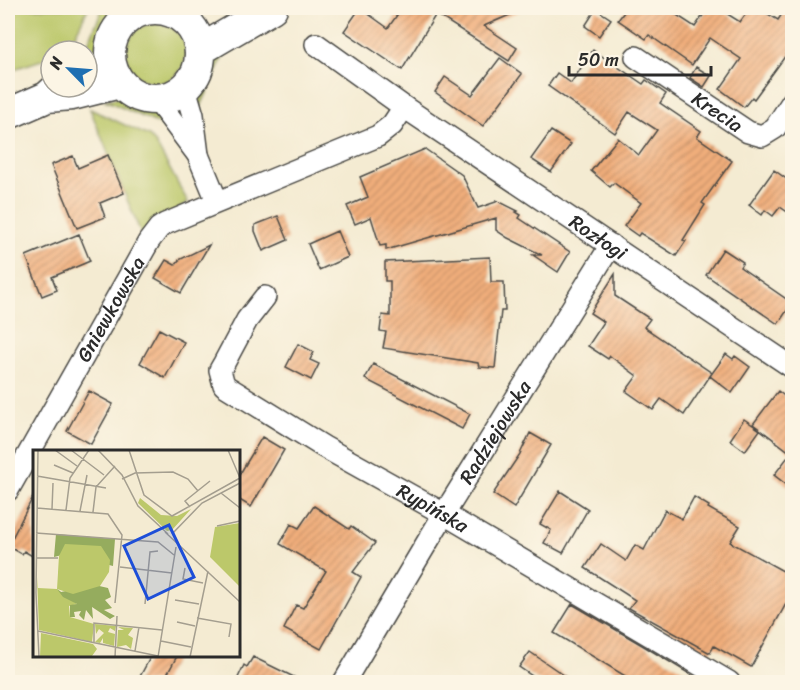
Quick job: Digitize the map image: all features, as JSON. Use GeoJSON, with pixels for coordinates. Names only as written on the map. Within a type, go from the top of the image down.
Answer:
{"type":"FeatureCollection","features":[{"type":"Feature","properties":{"kind":"street"},"geometry":{"type":"LineString","coordinates":[[194,37],[259,8]]}},
{"type":"Feature","properties":{"kind":"street"},"geometry":{"type":"LineString","coordinates":[[194,37],[272,8]]}},
{"type":"Feature","properties":{"kind":"street"},"geometry":{"type":"LineString","coordinates":[[139,10],[176,14],[194,37],[197,71],[184,88],[176,94],[156,99],[136,95],[106,70],[113,37],[139,10]]}},
{"type":"Feature","properties":{"kind":"street","name":"Rozłogi"},"geometry":{"type":"LineString","coordinates":[[316,44],[404,107],[792,367]]}},
{"type":"Feature","properties":{"kind":"street","name":"Krecia"},"geometry":{"type":"LineString","coordinates":[[636,57],[748,132],[762,136],[775,128],[792,102]]}},
{"type":"Feature","properties":{"kind":"street"},"geometry":{"type":"LineString","coordinates":[[184,88],[193,115],[198,155]]}},
{"type":"Feature","properties":{"kind":"street"},"geometry":{"type":"LineString","coordinates":[[8,114],[39,98]]}},
{"type":"Feature","properties":{"kind":"street"},"geometry":{"type":"LineString","coordinates":[[156,99],[198,155],[217,201],[378,136],[392,125],[404,107]]}},
{"type":"Feature","properties":{"kind":"street","name":"Gniewkowska"},"geometry":{"type":"LineString","coordinates":[[8,490],[154,233],[165,224],[217,201]]}},
{"type":"Feature","properties":{"kind":"street","name":"Radziejowska"},"geometry":{"type":"LineString","coordinates":[[344,682],[444,514],[611,245]]}},
{"type":"Feature","properties":{"kind":"street","name":"Rypińska"},"geometry":{"type":"LineString","coordinates":[[265,297],[247,320],[220,370],[224,385],[324,447],[444,514],[729,682]]}},
{"type":"Feature","properties":{"kind":"green space"},"geometry":{"type":"Polygon","coordinates":[[[8,8],[88,8],[75,35],[71,39],[39,39],[39,61],[8,71],[8,8]]]}},
{"type":"Feature","properties":{"kind":"green space"},"geometry":{"type":"Polygon","coordinates":[[[103,8],[115,8],[109,29],[99,48],[99,39],[90,39],[103,8]]]}},
{"type":"Feature","properties":{"kind":"green space"},"geometry":{"type":"Polygon","coordinates":[[[150,23],[162,23],[173,28],[181,36],[186,53],[184,65],[173,78],[162,83],[150,83],[139,78],[131,70],[126,59],[126,47],[131,36],[139,28],[150,23]]]}},
{"type":"Feature","properties":{"kind":"green space"},"geometry":{"type":"Polygon","coordinates":[[[224,51],[200,108],[196,94],[198,88],[212,57],[224,51]]]}},
{"type":"Feature","properties":{"kind":"green space"},"geometry":{"type":"Polygon","coordinates":[[[123,97],[152,111],[164,124],[105,100],[123,97]]]}},
{"type":"Feature","properties":{"kind":"green space"},"geometry":{"type":"Polygon","coordinates":[[[90,109],[149,136],[156,144],[188,202],[142,236],[90,109]]]}},
{"type":"Feature","properties":{"kind":"building"},"geometry":{"type":"Polygon","coordinates":[[[360,8],[388,28],[402,8],[526,8],[484,26],[517,48],[509,61],[436,14],[402,70],[344,31],[360,8]]]}},
{"type":"Feature","properties":{"kind":"building"},"geometry":{"type":"Polygon","coordinates":[[[627,8],[666,8],[695,27],[708,8],[718,8],[740,22],[750,8],[758,8],[778,20],[786,8],[792,8],[792,60],[786,55],[754,99],[752,97],[744,107],[720,89],[741,59],[710,38],[692,65],[649,35],[646,39],[618,20],[627,8]]]}},
{"type":"Feature","properties":{"kind":"building"},"geometry":{"type":"Polygon","coordinates":[[[596,9],[611,19],[599,36],[585,26],[596,9]]]}},
{"type":"Feature","properties":{"kind":"building"},"geometry":{"type":"Polygon","coordinates":[[[593,50],[643,84],[646,80],[666,94],[660,103],[701,131],[697,137],[732,161],[702,203],[705,205],[683,240],[686,241],[676,256],[640,233],[638,236],[624,226],[641,203],[614,183],[610,187],[591,171],[618,138],[639,155],[657,130],[629,112],[615,133],[548,86],[557,73],[571,83],[593,50]]]}},
{"type":"Feature","properties":{"kind":"building"},"geometry":{"type":"Polygon","coordinates":[[[500,58],[522,74],[483,126],[435,92],[445,77],[472,95],[500,58]]]}},
{"type":"Feature","properties":{"kind":"building"},"geometry":{"type":"Polygon","coordinates":[[[696,67],[711,76],[704,87],[690,78],[696,67]]]}},
{"type":"Feature","properties":{"kind":"building"},"geometry":{"type":"Polygon","coordinates":[[[551,131],[571,144],[551,172],[531,159],[551,131]]]}},
{"type":"Feature","properties":{"kind":"building"},"geometry":{"type":"Polygon","coordinates":[[[425,149],[462,175],[478,208],[496,202],[496,200],[518,211],[516,212],[521,215],[519,218],[570,252],[558,272],[533,255],[542,255],[496,230],[496,218],[386,250],[386,245],[380,246],[371,217],[355,224],[347,206],[368,197],[360,177],[425,149]]]}},
{"type":"Feature","properties":{"kind":"building"},"geometry":{"type":"Polygon","coordinates":[[[108,155],[124,193],[100,203],[105,217],[77,228],[51,165],[73,156],[78,168],[108,155]]]}},
{"type":"Feature","properties":{"kind":"building"},"geometry":{"type":"Polygon","coordinates":[[[774,170],[792,183],[792,215],[780,207],[773,216],[765,210],[762,215],[749,205],[774,170]]]}},
{"type":"Feature","properties":{"kind":"building"},"geometry":{"type":"Polygon","coordinates":[[[278,216],[288,240],[263,251],[255,225],[278,216]]]}},
{"type":"Feature","properties":{"kind":"building"},"geometry":{"type":"Polygon","coordinates":[[[337,231],[348,257],[319,270],[308,244],[337,231]]]}},
{"type":"Feature","properties":{"kind":"building"},"geometry":{"type":"Polygon","coordinates":[[[79,234],[90,261],[52,277],[57,290],[42,296],[26,256],[79,234]]]}},
{"type":"Feature","properties":{"kind":"building"},"geometry":{"type":"Polygon","coordinates":[[[209,245],[181,293],[155,278],[166,260],[175,265],[179,260],[209,245]]]}},
{"type":"Feature","properties":{"kind":"building"},"geometry":{"type":"Polygon","coordinates":[[[723,249],[743,262],[740,267],[792,303],[778,324],[706,275],[723,249]]]}},
{"type":"Feature","properties":{"kind":"building"},"geometry":{"type":"Polygon","coordinates":[[[490,257],[491,282],[504,282],[505,311],[501,311],[495,368],[479,367],[478,363],[383,348],[386,332],[380,331],[382,315],[390,316],[390,281],[385,281],[385,262],[490,257]]]}},
{"type":"Feature","properties":{"kind":"building"},"geometry":{"type":"Polygon","coordinates":[[[615,274],[615,296],[650,319],[644,327],[712,373],[684,415],[661,399],[653,410],[626,391],[637,376],[610,356],[608,359],[588,346],[604,322],[590,313],[615,274]]]}},
{"type":"Feature","properties":{"kind":"building"},"geometry":{"type":"Polygon","coordinates":[[[159,329],[184,342],[165,378],[140,363],[159,329]]]}},
{"type":"Feature","properties":{"kind":"building"},"geometry":{"type":"Polygon","coordinates":[[[298,344],[314,352],[310,360],[319,364],[311,380],[286,367],[298,344]]]}},
{"type":"Feature","properties":{"kind":"building"},"geometry":{"type":"Polygon","coordinates":[[[726,354],[733,359],[735,356],[750,367],[732,393],[710,376],[726,354]]]}},
{"type":"Feature","properties":{"kind":"building"},"geometry":{"type":"Polygon","coordinates":[[[373,364],[470,414],[462,429],[365,379],[373,364]]]}},
{"type":"Feature","properties":{"kind":"building"},"geometry":{"type":"Polygon","coordinates":[[[89,391],[113,404],[91,444],[67,431],[89,391]]]}},
{"type":"Feature","properties":{"kind":"building"},"geometry":{"type":"Polygon","coordinates":[[[778,391],[792,402],[792,489],[774,475],[791,453],[753,424],[778,391]]]}},
{"type":"Feature","properties":{"kind":"building"},"geometry":{"type":"Polygon","coordinates":[[[744,419],[760,430],[745,451],[730,440],[744,419]]]}},
{"type":"Feature","properties":{"kind":"building"},"geometry":{"type":"Polygon","coordinates":[[[530,433],[551,445],[514,508],[493,494],[520,454],[530,433]]]}},
{"type":"Feature","properties":{"kind":"building"},"geometry":{"type":"Polygon","coordinates":[[[262,437],[284,450],[251,507],[240,500],[240,474],[262,437]]]}},
{"type":"Feature","properties":{"kind":"building"},"geometry":{"type":"Polygon","coordinates":[[[560,491],[588,509],[563,553],[544,543],[551,530],[540,524],[560,491]]]}},
{"type":"Feature","properties":{"kind":"building"},"geometry":{"type":"Polygon","coordinates":[[[33,497],[33,556],[24,551],[22,554],[8,546],[33,497]]]}},
{"type":"Feature","properties":{"kind":"building"},"geometry":{"type":"Polygon","coordinates":[[[694,497],[709,506],[708,508],[740,526],[730,542],[792,576],[792,593],[751,667],[714,646],[710,653],[629,608],[635,600],[585,568],[601,544],[626,561],[635,545],[644,550],[665,510],[682,519],[694,497]]]}},
{"type":"Feature","properties":{"kind":"building"},"geometry":{"type":"Polygon","coordinates":[[[314,506],[349,529],[351,526],[375,543],[353,572],[361,577],[321,649],[284,629],[296,605],[303,608],[326,571],[280,544],[291,524],[299,528],[314,506]]]}},
{"type":"Feature","properties":{"kind":"building"},"geometry":{"type":"Polygon","coordinates":[[[572,604],[703,682],[635,682],[554,633],[572,604]]]}},
{"type":"Feature","properties":{"kind":"building"},"geometry":{"type":"Polygon","coordinates":[[[530,652],[574,682],[541,682],[519,667],[530,652]]]}},
{"type":"Feature","properties":{"kind":"building"},"geometry":{"type":"Polygon","coordinates":[[[150,657],[176,657],[163,682],[137,682],[150,657]]]}},
{"type":"Feature","properties":{"kind":"building"},"geometry":{"type":"Polygon","coordinates":[[[253,657],[304,682],[236,682],[244,665],[247,667],[253,657]]]}}]}
